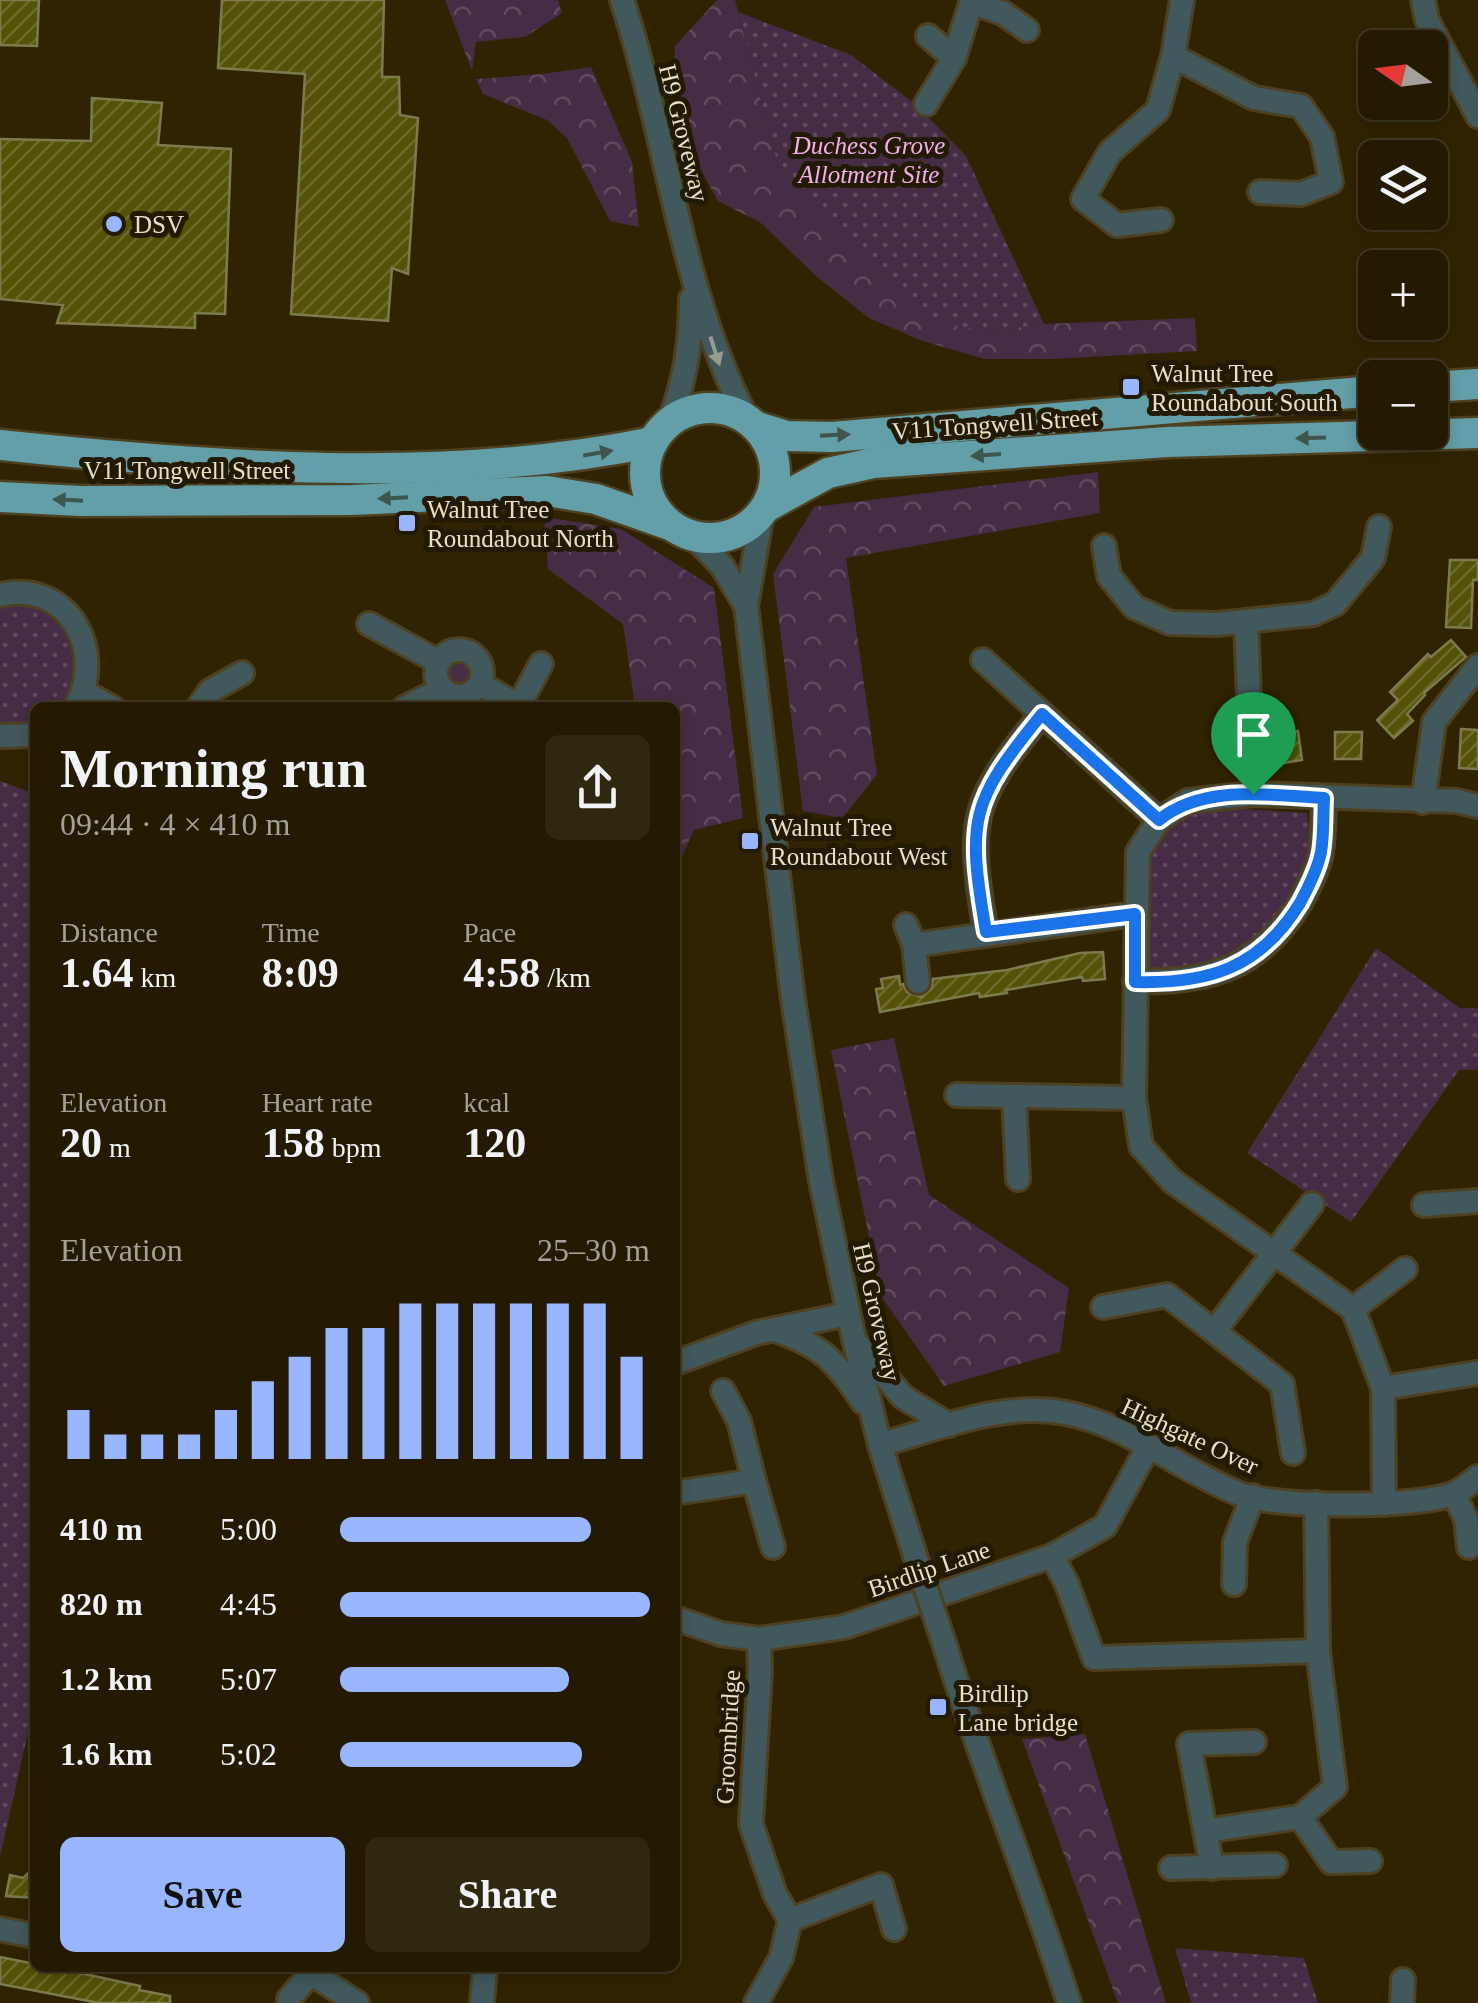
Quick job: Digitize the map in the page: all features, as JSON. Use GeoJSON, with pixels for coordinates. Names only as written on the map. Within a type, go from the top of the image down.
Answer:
{"type":"FeatureCollection","features":[{"type":"Feature","properties":{"kind":"highway"},"geometry":{"type":"LineString","coordinates":[[1448,386],[1478,384]]}},
{"type":"Feature","properties":{"kind":"highway","name":"V11 Tongwell Street"},"geometry":{"type":"LineString","coordinates":[[752,423],[788,436],[832,437],[1358,393]]}},
{"type":"Feature","properties":{"kind":"highway"},"geometry":{"type":"LineString","coordinates":[[708,408],[728,411],[752,423],[772,452],[775,480],[764,510],[743,530],[718,538],[681,531],[655,508],[646,486],[646,464],[662,432],[688,412],[708,408]]}},
{"type":"Feature","properties":{"kind":"highway","name":"V11 Tongwell Street"},"geometry":{"type":"LineString","coordinates":[[0,497],[222,501],[490,494],[662,432]]}},
{"type":"Feature","properties":{"kind":"highway","name":"V11 Tongwell Street"},"geometry":{"type":"LineString","coordinates":[[764,510],[828,473],[873,464],[1166,442],[1478,434]]}},
{"type":"Feature","properties":{"kind":"highway","name":"V11 Tongwell Street"},"geometry":{"type":"LineString","coordinates":[[0,445],[207,463],[356,467],[482,463],[545,476],[681,531]]}},
{"type":"Feature","properties":{"kind":"street","name":"H9 Groveway"},"geometry":{"type":"LineString","coordinates":[[622,0],[692,279],[722,370],[752,423]]}},
{"type":"Feature","properties":{"kind":"street"},"geometry":{"type":"LineString","coordinates":[[1161,220],[1117,224],[1083,200],[1110,152],[1158,110],[1173,56],[1182,0]]}},
{"type":"Feature","properties":{"kind":"street"},"geometry":{"type":"LineString","coordinates":[[1422,0],[1426,20],[1469,81],[1478,116]]}},
{"type":"Feature","properties":{"kind":"street"},"geometry":{"type":"LineString","coordinates":[[926,104],[954,58],[971,1],[1003,13],[1028,30]]}},
{"type":"Feature","properties":{"kind":"street"},"geometry":{"type":"LineString","coordinates":[[928,36],[954,58]]}},
{"type":"Feature","properties":{"kind":"street"},"geometry":{"type":"LineString","coordinates":[[1173,56],[1254,98],[1300,106],[1322,137],[1331,182],[1302,194],[1260,192]]}},
{"type":"Feature","properties":{"kind":"street","name":"H9 Groveway"},"geometry":{"type":"LineString","coordinates":[[662,432],[685,376],[691,342],[692,279]]}},
{"type":"Feature","properties":{"kind":"street","name":"H9 Groveway"},"geometry":{"type":"LineString","coordinates":[[764,510],[746,606],[782,925],[821,1181],[848,1314],[880,1445],[975,1745],[1069,2003]]}},
{"type":"Feature","properties":{"kind":"street"},"geometry":{"type":"LineString","coordinates":[[1104,546],[1110,576],[1134,607],[1170,623],[1246,622],[1313,614],[1335,604],[1373,558],[1379,526]]}},
{"type":"Feature","properties":{"kind":"street","name":"H9 Groveway"},"geometry":{"type":"LineString","coordinates":[[681,531],[722,566],[746,606]]}},
{"type":"Feature","properties":{"kind":"street"},"geometry":{"type":"LineString","coordinates":[[0,595],[36,595],[58,606],[76,622],[86,644],[89,668],[79,700]]}},
{"type":"Feature","properties":{"kind":"street"},"geometry":{"type":"LineString","coordinates":[[1246,622],[1253,794]]}},
{"type":"Feature","properties":{"kind":"street"},"geometry":{"type":"LineString","coordinates":[[369,624],[438,662]]}},
{"type":"Feature","properties":{"kind":"street"},"geometry":{"type":"LineString","coordinates":[[416,702],[442,689],[462,696],[480,684],[482,670],[470,652],[449,652],[438,662],[436,676],[442,689]]}},
{"type":"Feature","properties":{"kind":"street"},"geometry":{"type":"LineString","coordinates":[[984,660],[1159,820]]}},
{"type":"Feature","properties":{"kind":"street"},"geometry":{"type":"LineString","coordinates":[[523,702],[542,664]]}},
{"type":"Feature","properties":{"kind":"street"},"geometry":{"type":"LineString","coordinates":[[1423,802],[1434,722],[1478,666]]}},
{"type":"Feature","properties":{"kind":"street"},"geometry":{"type":"LineString","coordinates":[[202,702],[210,691],[247,670]]}},
{"type":"Feature","properties":{"kind":"street"},"geometry":{"type":"LineString","coordinates":[[480,684],[514,702]]}},
{"type":"Feature","properties":{"kind":"street"},"geometry":{"type":"LineString","coordinates":[[986,932],[975,860],[975,829],[993,778],[1042,714]]}},
{"type":"Feature","properties":{"kind":"street"},"geometry":{"type":"LineString","coordinates":[[0,736],[30,736]]}},
{"type":"Feature","properties":{"kind":"street"},"geometry":{"type":"LineString","coordinates":[[1384,1504],[1383,1388],[1353,1309],[1172,1181],[1141,1146],[1134,1098],[1138,852],[1159,820],[1188,801],[1253,794],[1478,806]]}},
{"type":"Feature","properties":{"kind":"street"},"geometry":{"type":"LineString","coordinates":[[1135,982],[1196,979],[1232,969],[1260,951],[1286,926],[1305,894],[1320,854],[1324,798]]}},
{"type":"Feature","properties":{"kind":"street"},"geometry":{"type":"LineString","coordinates":[[918,982],[910,935],[986,932],[1135,914]]}},
{"type":"Feature","properties":{"kind":"street"},"geometry":{"type":"LineString","coordinates":[[957,1096],[1134,1098]]}},
{"type":"Feature","properties":{"kind":"street"},"geometry":{"type":"LineString","coordinates":[[1014,1096],[1018,1179]]}},
{"type":"Feature","properties":{"kind":"street"},"geometry":{"type":"LineString","coordinates":[[1424,1205],[1478,1201]]}},
{"type":"Feature","properties":{"kind":"street"},"geometry":{"type":"LineString","coordinates":[[1215,1330],[1312,1204]]}},
{"type":"Feature","properties":{"kind":"street"},"geometry":{"type":"LineString","coordinates":[[1353,1309],[1406,1268]]}},
{"type":"Feature","properties":{"kind":"street"},"geometry":{"type":"LineString","coordinates":[[1103,1306],[1168,1295],[1215,1330],[1282,1384],[1293,1452]]}},
{"type":"Feature","properties":{"kind":"street"},"geometry":{"type":"LineString","coordinates":[[680,1361],[756,1332],[848,1314]]}},
{"type":"Feature","properties":{"kind":"street"},"geometry":{"type":"LineString","coordinates":[[774,1330],[811,1342],[838,1364],[873,1418]]}},
{"type":"Feature","properties":{"kind":"street"},"geometry":{"type":"LineString","coordinates":[[854,1339],[903,1396],[949,1425]]}},
{"type":"Feature","properties":{"kind":"street"},"geometry":{"type":"LineString","coordinates":[[1383,1388],[1477,1373]]}},
{"type":"Feature","properties":{"kind":"street"},"geometry":{"type":"LineString","coordinates":[[723,1391],[739,1421],[773,1547]]}},
{"type":"Feature","properties":{"kind":"street","name":"Highgate Over"},"geometry":{"type":"LineString","coordinates":[[880,1445],[1021,1408],[1069,1413],[1148,1446],[1242,1495],[1316,1504],[1384,1504],[1454,1494],[1478,1478]]}},
{"type":"Feature","properties":{"kind":"street","name":"Birdlip Lane"},"geometry":{"type":"LineString","coordinates":[[680,1620],[721,1634],[758,1639],[844,1627],[1052,1556],[1104,1526],[1148,1446]]}},
{"type":"Feature","properties":{"kind":"street"},"geometry":{"type":"LineString","coordinates":[[680,1492],[754,1482]]}},
{"type":"Feature","properties":{"kind":"street"},"geometry":{"type":"LineString","coordinates":[[1454,1494],[1466,1518],[1470,1548]]}},
{"type":"Feature","properties":{"kind":"street"},"geometry":{"type":"LineString","coordinates":[[1234,1584],[1235,1542],[1252,1496]]}},
{"type":"Feature","properties":{"kind":"street"},"geometry":{"type":"LineString","coordinates":[[1205,1831],[1300,1817],[1336,1787],[1318,1651],[1316,1504]]}},
{"type":"Feature","properties":{"kind":"street"},"geometry":{"type":"LineString","coordinates":[[1052,1556],[1067,1584],[1094,1658],[1318,1651]]}},
{"type":"Feature","properties":{"kind":"street","name":"Groombridge"},"geometry":{"type":"LineString","coordinates":[[758,1639],[760,1672],[752,1824],[775,1894],[790,1920]]}},
{"type":"Feature","properties":{"kind":"street"},"geometry":{"type":"LineString","coordinates":[[1212,1868],[1189,1744],[1254,1742]]}},
{"type":"Feature","properties":{"kind":"street"},"geometry":{"type":"LineString","coordinates":[[1300,1817],[1331,1862],[1370,1861]]}},
{"type":"Feature","properties":{"kind":"street"},"geometry":{"type":"LineString","coordinates":[[1171,1868],[1275,1865]]}},
{"type":"Feature","properties":{"kind":"street"},"geometry":{"type":"LineString","coordinates":[[756,2003],[780,1958],[790,1920],[880,1876],[894,1929]]}},
{"type":"Feature","properties":{"kind":"street"},"geometry":{"type":"LineString","coordinates":[[0,1929],[30,1935]]}},
{"type":"Feature","properties":{"kind":"street"},"geometry":{"type":"LineString","coordinates":[[290,1999],[310,1972]]}},
{"type":"Feature","properties":{"kind":"street"},"geometry":{"type":"LineString","coordinates":[[315,1972],[357,2003]]}},
{"type":"Feature","properties":{"kind":"street"},"geometry":{"type":"LineString","coordinates":[[482,2003],[485,1972]]}},
{"type":"Feature","properties":{"kind":"green space"},"geometry":{"type":"Polygon","coordinates":[[[445,0],[558,0],[562,13],[525,37],[476,42],[472,71],[445,0]]]}},
{"type":"Feature","properties":{"kind":"green space"},"geometry":{"type":"Polygon","coordinates":[[[717,0],[735,0],[781,177],[984,332],[1044,324],[1195,318],[1197,351],[984,359],[920,340],[869,318],[816,276],[761,223],[718,201],[685,141],[673,98],[675,46],[717,0]]]}},
{"type":"Feature","properties":{"kind":"green space","name":"Duchess Grove Allotment Site"},"geometry":{"type":"Polygon","coordinates":[[[738,12],[851,55],[916,105],[966,156],[1044,324],[984,332],[938,321],[781,177],[738,12]]]}},
{"type":"Feature","properties":{"kind":"green space"},"geometry":{"type":"Polygon","coordinates":[[[591,67],[632,162],[639,227],[610,221],[567,138],[547,120],[483,94],[476,79],[591,67]]]}},
{"type":"Feature","properties":{"kind":"green space"},"geometry":{"type":"Polygon","coordinates":[[[1098,472],[1100,513],[846,558],[877,775],[842,818],[803,811],[773,574],[814,507],[1098,472]]]}},
{"type":"Feature","properties":{"kind":"green space"},"geometry":{"type":"Polygon","coordinates":[[[544,517],[621,529],[714,588],[743,818],[694,830],[680,860],[680,702],[634,702],[623,624],[548,569],[544,517]]]}},
{"type":"Feature","properties":{"kind":"green space"},"geometry":{"type":"Polygon","coordinates":[[[27,604],[52,615],[68,630],[76,651],[69,697],[66,702],[30,702],[30,725],[0,725],[0,606],[27,604]]]}},
{"type":"Feature","properties":{"kind":"green space"},"geometry":{"type":"Polygon","coordinates":[[[459,656],[470,661],[475,672],[470,683],[459,688],[448,683],[443,672],[448,661],[459,656]]]}},
{"type":"Feature","properties":{"kind":"green space"},"geometry":{"type":"Polygon","coordinates":[[[0,781],[30,792],[30,1723],[0,1857],[0,781]]]}},
{"type":"Feature","properties":{"kind":"green space"},"geometry":{"type":"Polygon","coordinates":[[[1242,809],[1307,813],[1310,834],[1305,871],[1290,905],[1268,934],[1207,970],[1139,973],[1141,881],[1154,839],[1168,823],[1188,812],[1242,809]]]}},
{"type":"Feature","properties":{"kind":"green space"},"geometry":{"type":"Polygon","coordinates":[[[1376,948],[1460,1008],[1478,1008],[1478,1070],[1459,1070],[1351,1222],[1247,1153],[1376,948]]]}},
{"type":"Feature","properties":{"kind":"green space"},"geometry":{"type":"Polygon","coordinates":[[[894,1038],[929,1195],[1069,1288],[1060,1352],[944,1386],[881,1296],[831,1050],[894,1038]]]}},
{"type":"Feature","properties":{"kind":"green space"},"geometry":{"type":"Polygon","coordinates":[[[1085,1734],[1166,2003],[1118,2003],[1022,1739],[1085,1734]]]}},
{"type":"Feature","properties":{"kind":"green space"},"geometry":{"type":"Polygon","coordinates":[[[1175,1948],[1304,1958],[1318,2003],[1191,2003],[1175,1948]]]}},
{"type":"Feature","properties":{"kind":"building"},"geometry":{"type":"Polygon","coordinates":[[[0,0],[39,0],[37,46],[0,45],[0,0]]]}},
{"type":"Feature","properties":{"kind":"building"},"geometry":{"type":"Polygon","coordinates":[[[222,0],[384,0],[382,77],[399,77],[400,115],[418,118],[408,274],[392,268],[388,321],[291,314],[305,74],[218,68],[222,0]]]}},
{"type":"Feature","properties":{"kind":"building","name":"DSV"},"geometry":{"type":"Polygon","coordinates":[[[92,98],[162,103],[158,145],[231,149],[225,314],[195,313],[195,328],[57,323],[63,305],[0,299],[0,139],[91,141],[92,98]]]}},
{"type":"Feature","properties":{"kind":"building"},"geometry":{"type":"Polygon","coordinates":[[[1450,560],[1478,560],[1471,628],[1446,627],[1450,560]]]}},
{"type":"Feature","properties":{"kind":"building"},"geometry":{"type":"Polygon","coordinates":[[[1451,640],[1466,657],[1424,693],[1407,714],[1413,721],[1394,738],[1377,720],[1398,700],[1390,692],[1428,654],[1431,657],[1451,640]]]}},
{"type":"Feature","properties":{"kind":"building"},"geometry":{"type":"Polygon","coordinates":[[[1461,729],[1478,730],[1478,769],[1459,768],[1461,729]]]}},
{"type":"Feature","properties":{"kind":"building"},"geometry":{"type":"Polygon","coordinates":[[[1298,731],[1302,760],[1277,764],[1272,735],[1298,731]]]}},
{"type":"Feature","properties":{"kind":"building"},"geometry":{"type":"Polygon","coordinates":[[[1335,732],[1362,732],[1361,759],[1335,759],[1335,732]]]}},
{"type":"Feature","properties":{"kind":"building"},"geometry":{"type":"Polygon","coordinates":[[[1103,952],[1105,979],[1083,981],[1082,977],[880,1012],[876,989],[883,988],[881,979],[899,976],[900,985],[907,992],[921,997],[931,989],[933,979],[1103,952]]]}},
{"type":"Feature","properties":{"kind":"building"},"geometry":{"type":"Polygon","coordinates":[[[30,1872],[30,1898],[6,1896],[10,1875],[23,1878],[30,1872]]]}},
{"type":"Feature","properties":{"kind":"building"},"geometry":{"type":"Polygon","coordinates":[[[0,1957],[30,1963],[30,1972],[75,1972],[140,1986],[139,1990],[170,1996],[170,2003],[99,2003],[0,1984],[0,1957]]]}},
{"type":"Feature","properties":{"kind":"place","name":"DSV"},"geometry":{"type":"Point","coordinates":[114,224]}},
{"type":"Feature","properties":{"kind":"place","name":"Walnut Tree Roundabout South"},"geometry":{"type":"Point","coordinates":[1131,387]}},
{"type":"Feature","properties":{"kind":"place","name":"Walnut Tree Roundabout North"},"geometry":{"type":"Point","coordinates":[407,523]}},
{"type":"Feature","properties":{"kind":"place","name":"Walnut Tree Roundabout West"},"geometry":{"type":"Point","coordinates":[750,841]}},
{"type":"Feature","properties":{"kind":"place","name":"Birdlip Lane bridge"},"geometry":{"type":"Point","coordinates":[938,1707]}},
{"type":"Feature","properties":{"kind":"route"},"geometry":{"type":"LineString","coordinates":[[1042,714],[1159,820],[1188,801],[1253,794],[1324,798],[1320,854],[1305,894],[1286,926],[1260,951],[1232,969],[1196,979],[1135,982],[1135,914],[986,932],[975,860],[980,808],[993,778],[1042,714]]}}]}
